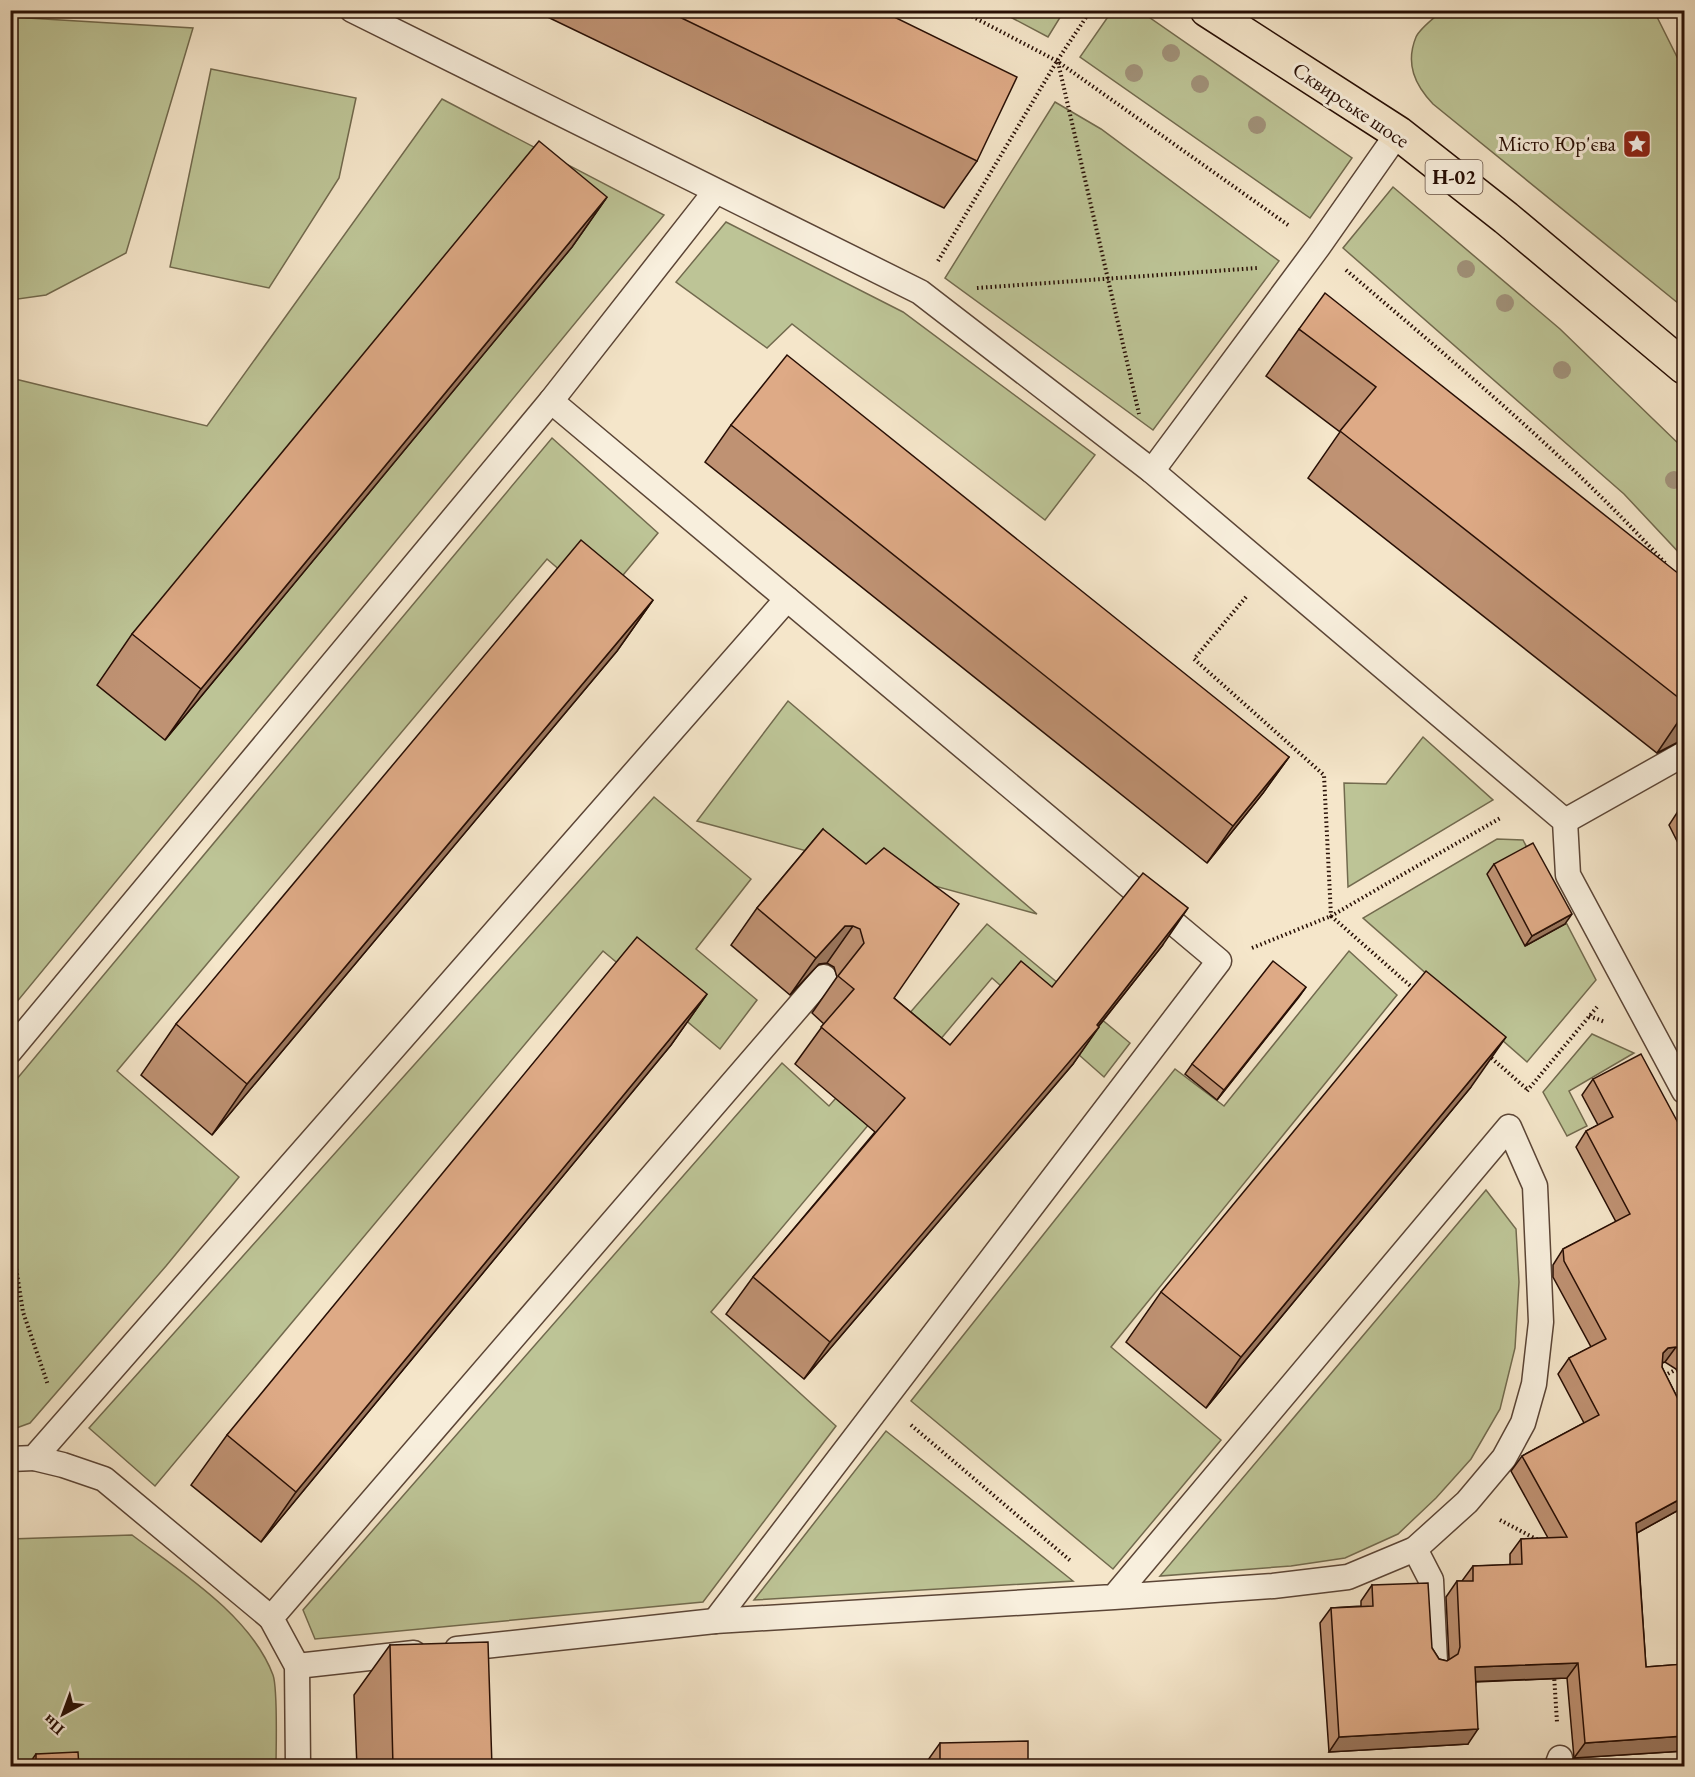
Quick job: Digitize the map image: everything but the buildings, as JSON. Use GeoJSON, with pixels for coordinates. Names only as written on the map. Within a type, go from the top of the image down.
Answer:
{"type":"FeatureCollection","features":[{"type":"Feature","properties":{"kind":"main road","name":"Сквирське шосе"},"geometry":{"type":"LineString","coordinates":[[1207,10],[1398,133],[1506,218],[1684,367]]}},
{"type":"Feature","properties":{"kind":"lane"},"geometry":{"type":"LineString","coordinates":[[352,10],[920,292],[1152,471],[1565,821],[1568,875],[1684,1091]]}},
{"type":"Feature","properties":{"kind":"lane"},"geometry":{"type":"LineString","coordinates":[[1152,471],[1318,246],[1398,133]]}},
{"type":"Feature","properties":{"kind":"lane"},"geometry":{"type":"LineString","coordinates":[[10,1051],[551,401],[716,192]]}},
{"type":"Feature","properties":{"kind":"lane"},"geometry":{"type":"LineString","coordinates":[[551,401],[1219,961],[715,1621]]}},
{"type":"Feature","properties":{"kind":"lane"},"geometry":{"type":"LineString","coordinates":[[22,1459],[62,1426],[787,599]]}},
{"type":"Feature","properties":{"kind":"lane"},"geometry":{"type":"LineString","coordinates":[[1565,821],[1684,754]]}},
{"type":"Feature","properties":{"kind":"lane"},"geometry":{"type":"LineString","coordinates":[[271,1618],[824,977]]}},
{"type":"Feature","properties":{"kind":"lane"},"geometry":{"type":"LineString","coordinates":[[297,1666],[715,1621],[1114,1597],[1273,1586],[1348,1577],[1415,1549],[1467,1502],[1504,1458],[1523,1423],[1534,1384],[1541,1322],[1534,1186],[1509,1127],[1114,1597]]}},
{"type":"Feature","properties":{"kind":"lane"},"geometry":{"type":"LineString","coordinates":[[22,1459],[63,1465],[104,1479],[271,1618],[297,1666],[298,1767]]}},
{"type":"Feature","properties":{"kind":"lane"},"geometry":{"type":"LineString","coordinates":[[1415,1549],[1431,1580],[1435,1662]]}},
{"type":"Feature","properties":{"kind":"path"},"geometry":{"type":"LineString","coordinates":[[920,292],[1057,61],[1091,10]]}},
{"type":"Feature","properties":{"kind":"path"},"geometry":{"type":"LineString","coordinates":[[1057,61],[1152,471]]}},
{"type":"Feature","properties":{"kind":"path"},"geometry":{"type":"LineString","coordinates":[[920,292],[1280,266],[1318,246]]}},
{"type":"Feature","properties":{"kind":"path"},"geometry":{"type":"LineString","coordinates":[[1269,570],[1194,659],[1324,775],[1331,916],[1420,995]]}},
{"type":"Feature","properties":{"kind":"path"},"geometry":{"type":"LineString","coordinates":[[1219,961],[1331,916],[1498,817],[1565,821]]}},
{"type":"Feature","properties":{"kind":"path"},"geometry":{"type":"LineString","coordinates":[[1483,1050],[1528,1090],[1622,976]]}},
{"type":"Feature","properties":{"kind":"path"},"geometry":{"type":"LineString","coordinates":[[10,1229],[23,1312],[62,1426]]}},
{"type":"Feature","properties":{"kind":"path"},"geometry":{"type":"LineString","coordinates":[[1656,1384],[1684,1365]]}},
{"type":"Feature","properties":{"kind":"path"},"geometry":{"type":"LineString","coordinates":[[883,1402],[1114,1597]]}},
{"type":"Feature","properties":{"kind":"path"},"geometry":{"type":"LineString","coordinates":[[1467,1502],[1545,1544]]}},
{"type":"Feature","properties":{"kind":"path"},"geometry":{"type":"LineString","coordinates":[[1553,1663],[1558,1762]]}},
{"type":"Feature","properties":{"kind":"green space"},"geometry":{"type":"Polygon","coordinates":[[[999,11],[1064,11],[1048,37],[999,11]]]}},
{"type":"Feature","properties":{"kind":"green space"},"geometry":{"type":"Polygon","coordinates":[[[1112,11],[1140,11],[1352,158],[1310,218],[1080,57],[1112,11]]]}},
{"type":"Feature","properties":{"kind":"green space"},"geometry":{"type":"Polygon","coordinates":[[[1442,11],[1654,11],[1684,71],[1684,308],[1427,97],[1417,82],[1411,56],[1416,37],[1442,11]]]}},
{"type":"Feature","properties":{"kind":"green space"},"geometry":{"type":"Polygon","coordinates":[[[11,17],[193,28],[126,253],[46,295],[11,300],[11,17]]]}},
{"type":"Feature","properties":{"kind":"green space"},"geometry":{"type":"Polygon","coordinates":[[[211,69],[356,98],[339,178],[269,288],[170,267],[211,69]]]}},
{"type":"Feature","properties":{"kind":"green space"},"geometry":{"type":"Polygon","coordinates":[[[442,99],[664,215],[11,1009],[11,378],[207,426],[442,99]]]}},
{"type":"Feature","properties":{"kind":"green space"},"geometry":{"type":"Polygon","coordinates":[[[1055,102],[1101,129],[1279,261],[1153,430],[945,278],[1055,102]]]}},
{"type":"Feature","properties":{"kind":"green space"},"geometry":{"type":"Polygon","coordinates":[[[1393,187],[1560,329],[1684,449],[1684,558],[1624,494],[1343,248],[1393,187]]]}},
{"type":"Feature","properties":{"kind":"green space"},"geometry":{"type":"Polygon","coordinates":[[[726,222],[903,312],[1095,455],[1045,520],[792,324],[767,348],[676,282],[726,222]]]}},
{"type":"Feature","properties":{"kind":"green space"},"geometry":{"type":"Polygon","coordinates":[[[552,438],[658,533],[599,604],[547,559],[117,1071],[239,1177],[166,1266],[30,1423],[11,1430],[11,1086],[552,438]]]}},
{"type":"Feature","properties":{"kind":"green space"},"geometry":{"type":"Polygon","coordinates":[[[788,701],[1037,914],[697,821],[788,701]]]}},
{"type":"Feature","properties":{"kind":"green space"},"geometry":{"type":"Polygon","coordinates":[[[1423,737],[1493,800],[1348,887],[1344,783],[1386,784],[1423,737]]]}},
{"type":"Feature","properties":{"kind":"green space"},"geometry":{"type":"Polygon","coordinates":[[[654,797],[751,879],[696,949],[757,1000],[720,1049],[603,951],[155,1486],[89,1428],[654,797]]]}},
{"type":"Feature","properties":{"kind":"green space"},"geometry":{"type":"Polygon","coordinates":[[[1497,839],[1523,840],[1596,980],[1527,1062],[1363,918],[1497,839]]]}},
{"type":"Feature","properties":{"kind":"green space"},"geometry":{"type":"Polygon","coordinates":[[[987,924],[1130,1043],[1104,1077],[992,978],[711,1312],[836,1426],[703,1602],[315,1639],[303,1610],[782,1063],[829,1106],[987,924]]]}},
{"type":"Feature","properties":{"kind":"green space"},"geometry":{"type":"Polygon","coordinates":[[[1349,951],[1397,995],[1111,1347],[1221,1440],[1113,1569],[911,1401],[1175,1069],[1224,1106],[1349,951]]]}},
{"type":"Feature","properties":{"kind":"green space"},"geometry":{"type":"Polygon","coordinates":[[[1592,1034],[1634,1053],[1569,1091],[1587,1126],[1567,1136],[1543,1092],[1592,1034]]]}},
{"type":"Feature","properties":{"kind":"green space"},"geometry":{"type":"Polygon","coordinates":[[[1486,1190],[1516,1229],[1519,1282],[1515,1348],[1500,1409],[1471,1459],[1436,1498],[1398,1534],[1345,1558],[1291,1566],[1160,1576],[1486,1190]]]}},
{"type":"Feature","properties":{"kind":"green space"},"geometry":{"type":"Polygon","coordinates":[[[886,1431],[1073,1581],[754,1600],[886,1431]]]}},
{"type":"Feature","properties":{"kind":"green space"},"geometry":{"type":"Polygon","coordinates":[[[132,1535],[213,1597],[249,1633],[263,1654],[275,1682],[276,1766],[11,1766],[10,1539],[132,1535]]]}},
{"type":"Feature","properties":{"kind":"place","name":"Місто Юр'єва"},"geometry":{"type":"Point","coordinates":[1637,144]}}]}
